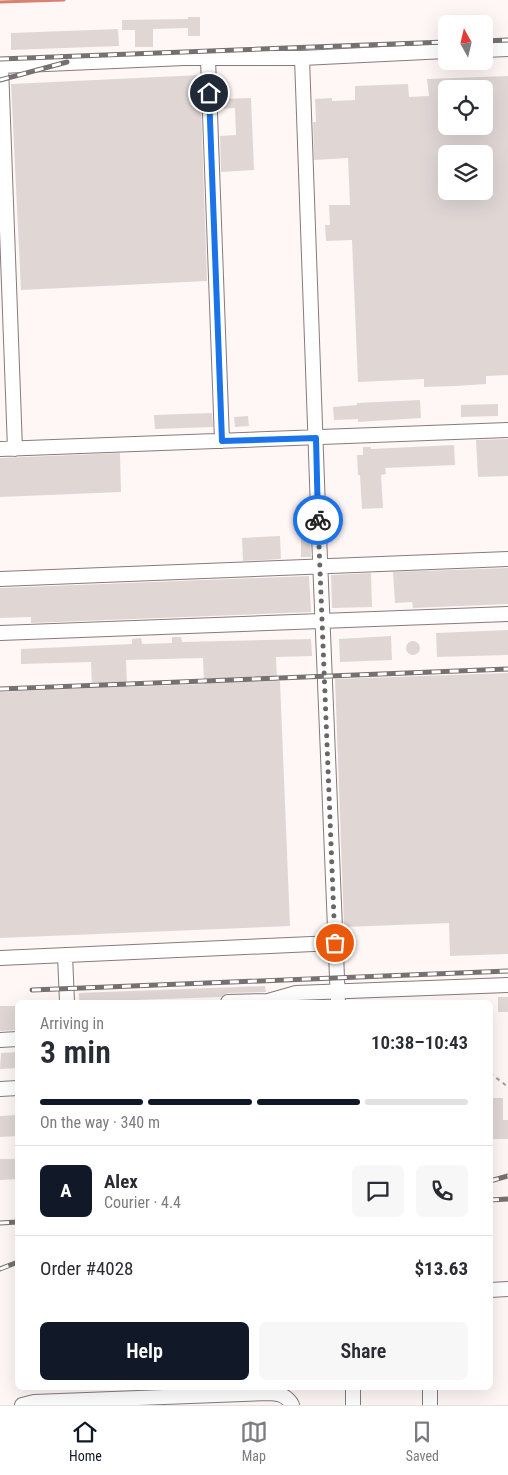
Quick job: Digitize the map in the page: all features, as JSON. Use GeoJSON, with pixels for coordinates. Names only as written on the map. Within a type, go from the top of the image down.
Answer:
{"type":"FeatureCollection","features":[{"type":"Feature","properties":{"kind":"street"},"geometry":{"type":"LineString","coordinates":[[493,50],[508,49]]}},
{"type":"Feature","properties":{"kind":"street"},"geometry":{"type":"LineString","coordinates":[[16,448],[0,66],[184,58],[302,58],[438,52]]}},
{"type":"Feature","properties":{"kind":"street"},"geometry":{"type":"LineString","coordinates":[[302,58],[322,621],[338,997]]}},
{"type":"Feature","properties":{"kind":"street"},"geometry":{"type":"LineString","coordinates":[[208,59],[222,441]]}},
{"type":"Feature","properties":{"kind":"street"},"geometry":{"type":"LineString","coordinates":[[0,449],[508,430]]}},
{"type":"Feature","properties":{"kind":"street"},"geometry":{"type":"LineString","coordinates":[[0,579],[508,559]]}},
{"type":"Feature","properties":{"kind":"street"},"geometry":{"type":"LineString","coordinates":[[0,633],[508,614]]}},
{"type":"Feature","properties":{"kind":"street"},"geometry":{"type":"LineString","coordinates":[[0,958],[335,943]]}},
{"type":"Feature","properties":{"kind":"street"},"geometry":{"type":"LineString","coordinates":[[65,955],[67,1000]]}},
{"type":"Feature","properties":{"kind":"street"},"geometry":{"type":"LineString","coordinates":[[272,1000],[296,993],[338,997],[508,985]]}},
{"type":"Feature","properties":{"kind":"street"},"geometry":{"type":"LineString","coordinates":[[0,1040],[15,1039]]}},
{"type":"Feature","properties":{"kind":"street"},"geometry":{"type":"LineString","coordinates":[[0,1089],[15,1088]]}},
{"type":"Feature","properties":{"kind":"street"},"geometry":{"type":"LineString","coordinates":[[493,1290],[508,1289]]}},
{"type":"Feature","properties":{"kind":"street"},"geometry":{"type":"LineString","coordinates":[[353,1390],[353,1405]]}},
{"type":"Feature","properties":{"kind":"street"},"geometry":{"type":"LineString","coordinates":[[430,1390],[430,1405]]}},
{"type":"Feature","properties":{"kind":"street"},"geometry":{"type":"LineString","coordinates":[[22,1405],[34,1402],[268,1393],[278,1393],[287,1398],[292,1405]]}},
{"type":"Feature","properties":{"kind":"path"},"geometry":{"type":"LineString","coordinates":[[493,1075],[508,1087]]}},
{"type":"Feature","properties":{"kind":"building"},"geometry":{"type":"Polygon","coordinates":[[[188,17],[200,17],[200,36],[188,36],[188,28],[153,29],[153,47],[135,47],[135,30],[122,30],[122,20],[188,19],[188,17]]]}},
{"type":"Feature","properties":{"kind":"building"},"geometry":{"type":"Polygon","coordinates":[[[118,29],[119,46],[11,50],[11,33],[118,29]]]}},
{"type":"Feature","properties":{"kind":"building"},"geometry":{"type":"Polygon","coordinates":[[[200,75],[207,281],[21,290],[11,84],[200,75]]]}},
{"type":"Feature","properties":{"kind":"building"},"geometry":{"type":"Polygon","coordinates":[[[508,76],[508,375],[486,376],[486,384],[456,386],[424,387],[424,379],[358,382],[352,240],[326,241],[325,225],[330,225],[329,205],[350,205],[348,158],[314,160],[313,122],[316,122],[315,99],[332,98],[332,101],[355,100],[355,86],[408,84],[409,97],[429,96],[427,79],[508,76]]]}},
{"type":"Feature","properties":{"kind":"building"},"geometry":{"type":"Polygon","coordinates":[[[251,98],[254,170],[221,172],[220,136],[236,135],[235,108],[219,109],[218,99],[251,98]]]}},
{"type":"Feature","properties":{"kind":"building"},"geometry":{"type":"Polygon","coordinates":[[[420,400],[421,418],[358,422],[358,419],[334,420],[333,407],[357,405],[357,403],[420,400]]]}},
{"type":"Feature","properties":{"kind":"building"},"geometry":{"type":"Polygon","coordinates":[[[498,404],[498,416],[461,417],[461,405],[498,404]]]}},
{"type":"Feature","properties":{"kind":"building"},"geometry":{"type":"Polygon","coordinates":[[[212,413],[213,427],[155,429],[154,415],[212,413]]]}},
{"type":"Feature","properties":{"kind":"building"},"geometry":{"type":"Polygon","coordinates":[[[248,416],[249,426],[235,427],[234,417],[248,416]]]}},
{"type":"Feature","properties":{"kind":"building"},"geometry":{"type":"Polygon","coordinates":[[[508,439],[508,476],[478,477],[476,440],[508,439]]]}},
{"type":"Feature","properties":{"kind":"building"},"geometry":{"type":"Polygon","coordinates":[[[454,445],[455,465],[385,468],[386,474],[381,475],[383,508],[362,509],[357,455],[363,455],[363,447],[371,447],[371,449],[454,445]]]}},
{"type":"Feature","properties":{"kind":"building"},"geometry":{"type":"Polygon","coordinates":[[[120,453],[121,492],[0,497],[0,458],[120,453]]]}},
{"type":"Feature","properties":{"kind":"building"},"geometry":{"type":"Polygon","coordinates":[[[310,535],[311,557],[301,557],[301,536],[310,535]]]}},
{"type":"Feature","properties":{"kind":"building"},"geometry":{"type":"Polygon","coordinates":[[[280,536],[281,559],[243,561],[242,538],[280,536]]]}},
{"type":"Feature","properties":{"kind":"building"},"geometry":{"type":"Polygon","coordinates":[[[508,568],[508,604],[413,608],[412,602],[395,603],[393,572],[508,568]]]}},
{"type":"Feature","properties":{"kind":"building"},"geometry":{"type":"Polygon","coordinates":[[[371,573],[372,607],[332,608],[331,575],[371,573]]]}},
{"type":"Feature","properties":{"kind":"building"},"geometry":{"type":"Polygon","coordinates":[[[309,576],[311,612],[31,623],[31,617],[0,618],[0,588],[309,576]]]}},
{"type":"Feature","properties":{"kind":"building"},"geometry":{"type":"Polygon","coordinates":[[[508,630],[508,655],[437,657],[436,633],[508,630]]]}},
{"type":"Feature","properties":{"kind":"building"},"geometry":{"type":"Polygon","coordinates":[[[391,636],[392,660],[340,662],[339,639],[391,636]]]}},
{"type":"Feature","properties":{"kind":"building"},"geometry":{"type":"Polygon","coordinates":[[[172,637],[181,637],[182,642],[311,639],[312,656],[276,657],[277,681],[280,681],[290,926],[0,938],[0,692],[92,688],[91,662],[21,664],[21,649],[132,644],[132,639],[141,638],[142,644],[172,643],[172,637]],[[203,658],[126,660],[127,687],[204,684],[203,658]]]}},
{"type":"Feature","properties":{"kind":"building"},"geometry":{"type":"Polygon","coordinates":[[[410,641],[416,641],[420,648],[416,655],[410,655],[406,651],[406,645],[410,641]]]}},
{"type":"Feature","properties":{"kind":"building"},"geometry":{"type":"Polygon","coordinates":[[[508,673],[508,954],[450,956],[449,923],[344,927],[335,679],[508,673]]]}},
{"type":"Feature","properties":{"kind":"building"},"geometry":{"type":"Polygon","coordinates":[[[265,986],[266,992],[228,993],[221,997],[136,1000],[79,1000],[79,993],[265,986]]]}},
{"type":"Feature","properties":{"kind":"building"},"geometry":{"type":"Polygon","coordinates":[[[498,997],[508,997],[508,1012],[498,1012],[498,997]]]}},
{"type":"Feature","properties":{"kind":"building"},"geometry":{"type":"Polygon","coordinates":[[[0,1006],[15,1006],[15,1030],[0,1031],[0,1006]]]}},
{"type":"Feature","properties":{"kind":"building"},"geometry":{"type":"Polygon","coordinates":[[[15,1052],[15,1068],[0,1069],[1,1053],[15,1052]]]}},
{"type":"Feature","properties":{"kind":"building"},"geometry":{"type":"Polygon","coordinates":[[[493,1098],[503,1098],[503,1120],[508,1120],[508,1139],[493,1139],[493,1098]]]}},
{"type":"Feature","properties":{"kind":"building"},"geometry":{"type":"Polygon","coordinates":[[[15,1115],[15,1136],[0,1137],[0,1116],[15,1115]]]}},
{"type":"Feature","properties":{"kind":"building"},"geometry":{"type":"Polygon","coordinates":[[[0,1159],[15,1159],[15,1179],[0,1180],[0,1159]]]}},
{"type":"Feature","properties":{"kind":"waterway"},"geometry":{"type":"LineString","coordinates":[[0,2],[64,0]]}},
{"type":"Feature","properties":{"kind":"railway"},"geometry":{"type":"LineString","coordinates":[[493,41],[508,40]]}},
{"type":"Feature","properties":{"kind":"railway"},"geometry":{"type":"LineString","coordinates":[[0,59],[438,42]]}},
{"type":"Feature","properties":{"kind":"railway"},"geometry":{"type":"LineString","coordinates":[[0,80],[67,62]]}},
{"type":"Feature","properties":{"kind":"railway"},"geometry":{"type":"LineString","coordinates":[[0,689],[508,669]]}},
{"type":"Feature","properties":{"kind":"railway"},"geometry":{"type":"LineString","coordinates":[[32,990],[508,971]]}},
{"type":"Feature","properties":{"kind":"railway"},"geometry":{"type":"LineString","coordinates":[[493,1180],[508,1176]]}},
{"type":"Feature","properties":{"kind":"railway"},"geometry":{"type":"LineString","coordinates":[[493,1200],[508,1199]]}},
{"type":"Feature","properties":{"kind":"railway"},"geometry":{"type":"LineString","coordinates":[[0,1223],[15,1222]]}},
{"type":"Feature","properties":{"kind":"railway"},"geometry":{"type":"LineString","coordinates":[[0,1269],[15,1263]]}},
{"type":"Feature","properties":{"kind":"way so far"},"geometry":{"type":"LineString","coordinates":[[318,520],[335,943]]}},
{"type":"Feature","properties":{"kind":"route"},"geometry":{"type":"LineString","coordinates":[[209,93],[222,441],[316,438],[318,520]]}}]}
